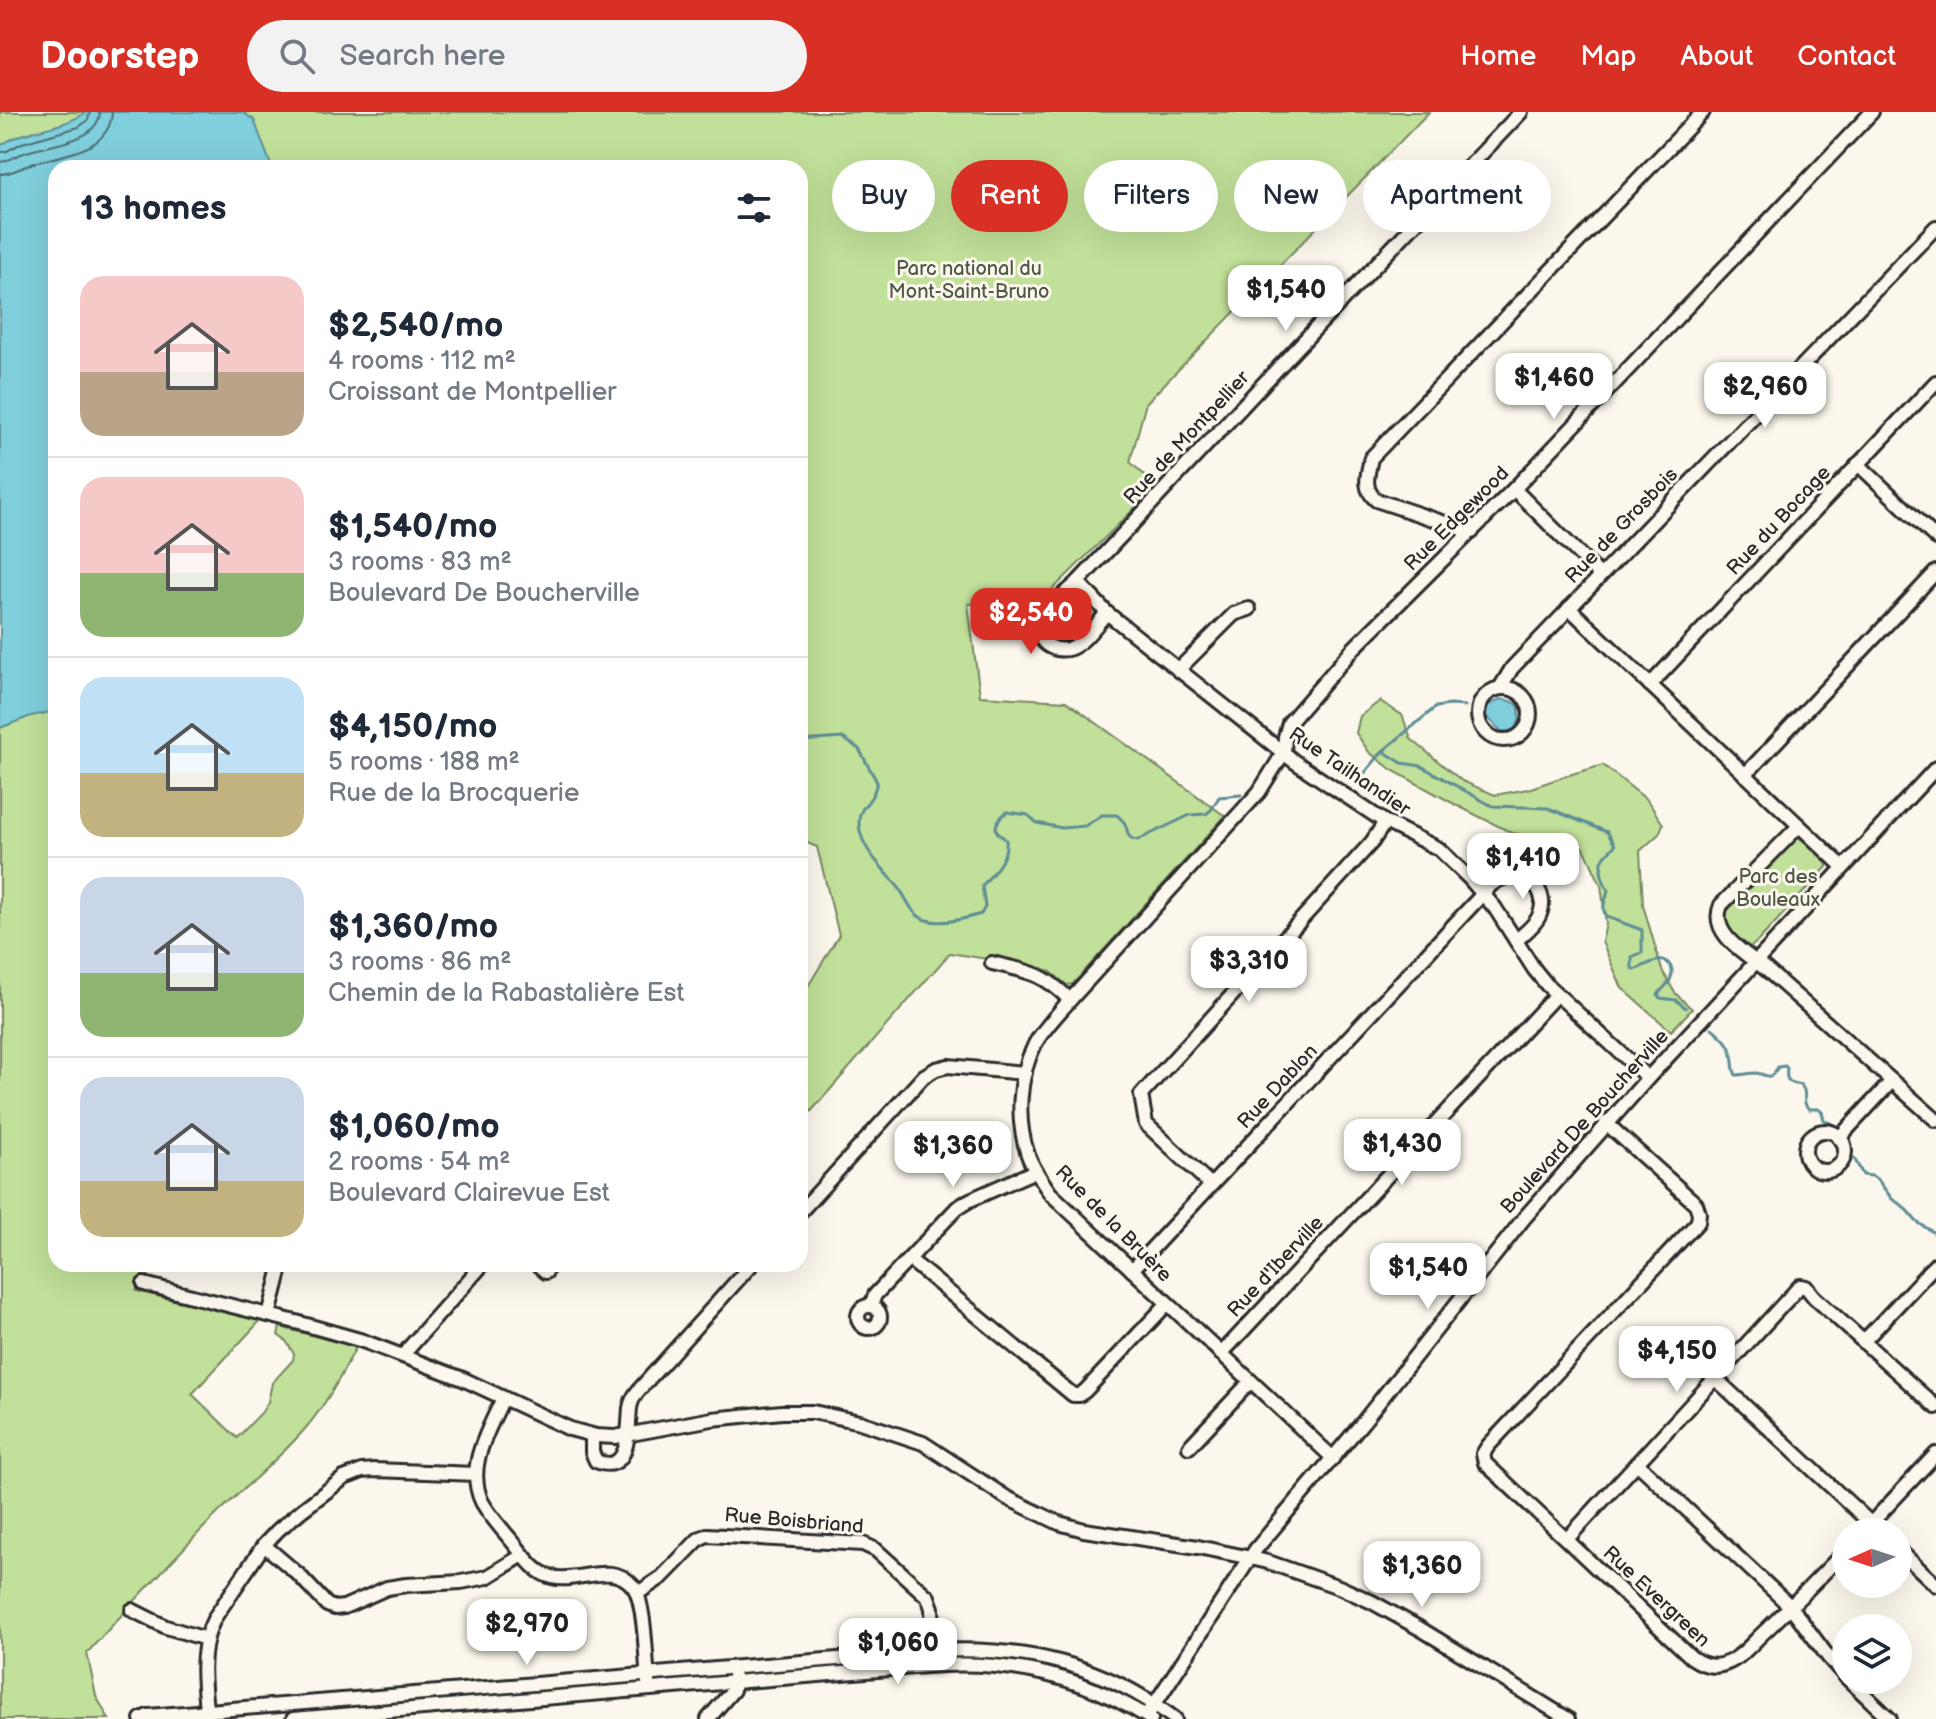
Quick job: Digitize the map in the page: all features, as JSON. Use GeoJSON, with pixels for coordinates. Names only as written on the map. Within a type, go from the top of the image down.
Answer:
{"type":"FeatureCollection","features":[{"type":"Feature","properties":{"kind":"street","name":"Rue de Montpellier"},"geometry":{"type":"LineString","coordinates":[[1107,613],[1079,643],[1070,648],[1047,646],[1039,636],[1042,616],[1078,582],[1521,112]]}},
{"type":"Feature","properties":{"kind":"street"},"geometry":{"type":"LineString","coordinates":[[1472,532],[1376,500],[1369,494],[1367,485],[1371,458],[1703,112]]}},
{"type":"Feature","properties":{"kind":"street","name":"Rue Edgewood"},"geometry":{"type":"LineString","coordinates":[[1284,752],[1289,723],[1353,649],[1514,489],[1872,112]]}},
{"type":"Feature","properties":{"kind":"street","name":"Rue de Grosbois"},"geometry":{"type":"LineString","coordinates":[[1500,688],[1512,668],[1936,227]]}},
{"type":"Feature","properties":{"kind":"street","name":"Rue du Bocage"},"geometry":{"type":"LineString","coordinates":[[1650,685],[1936,382]]}},
{"type":"Feature","properties":{"kind":"street"},"geometry":{"type":"LineString","coordinates":[[1858,464],[1936,538]]}},
{"type":"Feature","properties":{"kind":"street"},"geometry":{"type":"LineString","coordinates":[[1514,489],[1600,575]]}},
{"type":"Feature","properties":{"kind":"street"},"geometry":{"type":"LineString","coordinates":[[1745,775],[1936,572]]}},
{"type":"Feature","properties":{"kind":"street","name":"Rue Tailhandier"},"geometry":{"type":"LineString","coordinates":[[1078,582],[1107,613],[1331,787],[1385,822],[1439,849],[1495,908],[1534,969],[1556,995],[1648,1078]]}},
{"type":"Feature","properties":{"kind":"street"},"geometry":{"type":"LineString","coordinates":[[1569,608],[1843,867]]}},
{"type":"Feature","properties":{"kind":"street"},"geometry":{"type":"LineString","coordinates":[[1178,670],[1234,614],[1249,609]]}},
{"type":"Feature","properties":{"kind":"street"},"geometry":{"type":"LineString","coordinates":[[1500,688],[1509,688],[1524,696],[1531,711],[1531,719],[1523,734],[1508,741],[1491,737],[1479,723],[1479,705],[1491,691],[1500,688]]}},
{"type":"Feature","properties":{"kind":"street","name":"Rue de la Bruère"},"geometry":{"type":"LineString","coordinates":[[1284,752],[1259,792],[1045,1029],[1028,1059],[1020,1103],[1021,1121],[1028,1157],[1050,1193],[1333,1458]]}},
{"type":"Feature","properties":{"kind":"street","name":"Boulevard De Boucherville"},"geometry":{"type":"LineString","coordinates":[[1149,1718],[1155,1704],[1251,1558],[1509,1237],[1606,1123],[1936,768]]}},
{"type":"Feature","properties":{"kind":"street"},"geometry":{"type":"LineString","coordinates":[[1211,1185],[1146,1124],[1141,1095],[1372,842],[1385,822]]}},
{"type":"Feature","properties":{"kind":"street"},"geometry":{"type":"LineString","coordinates":[[1799,826],[1725,901],[1718,911],[1722,931],[1936,1120]]}},
{"type":"Feature","properties":{"kind":"street"},"geometry":{"type":"LineString","coordinates":[[1483,894],[1498,880],[1509,876],[1524,878],[1537,888],[1542,902],[1540,914],[1516,941]]}},
{"type":"Feature","properties":{"kind":"street","name":"Rue Dablon"},"geometry":{"type":"LineString","coordinates":[[1132,1270],[1483,894]]}},
{"type":"Feature","properties":{"kind":"street"},"geometry":{"type":"LineString","coordinates":[[992,963],[1037,973],[1070,1000]]}},
{"type":"Feature","properties":{"kind":"street","name":"Rue d'Iberville"},"geometry":{"type":"LineString","coordinates":[[1221,1354],[1556,995]]}},
{"type":"Feature","properties":{"kind":"street"},"geometry":{"type":"LineString","coordinates":[[808,1203],[924,1076],[948,1066],[1025,1073]]}},
{"type":"Feature","properties":{"kind":"street"},"geometry":{"type":"LineString","coordinates":[[1839,1138],[1892,1081]]}},
{"type":"Feature","properties":{"kind":"street","name":"Rue Evergreen"},"geometry":{"type":"LineString","coordinates":[[1606,1123],[1696,1204],[1698,1222],[1488,1446],[1483,1458],[1487,1466],[1702,1664],[1719,1665],[1732,1661],[1832,1565]]}},
{"type":"Feature","properties":{"kind":"street"},"geometry":{"type":"LineString","coordinates":[[871,1305],[875,1295],[961,1205],[1035,1171]]}},
{"type":"Feature","properties":{"kind":"street"},"geometry":{"type":"LineString","coordinates":[[909,1259],[1072,1395],[1086,1390],[1167,1304]]}},
{"type":"Feature","properties":{"kind":"street"},"geometry":{"type":"LineString","coordinates":[[1863,1342],[1936,1264]]}},
{"type":"Feature","properties":{"kind":"street"},"geometry":{"type":"LineString","coordinates":[[269,1315],[280,1272]]}},
{"type":"Feature","properties":{"kind":"street"},"geometry":{"type":"LineString","coordinates":[[404,1355],[476,1272]]}},
{"type":"Feature","properties":{"kind":"street"},"geometry":{"type":"LineString","coordinates":[[592,1436],[591,1450],[599,1462],[606,1464],[622,1457],[631,1407],[638,1391],[745,1272]]}},
{"type":"Feature","properties":{"kind":"street"},"geometry":{"type":"LineString","coordinates":[[144,1284],[336,1333],[404,1355],[592,1436],[628,1435],[731,1417],[782,1412],[832,1415],[886,1430],[923,1443],[1007,1498],[1049,1520],[1084,1530],[1251,1558],[1322,1581],[1372,1602],[1568,1719]]}},
{"type":"Feature","properties":{"kind":"street"},"geometry":{"type":"LineString","coordinates":[[1567,1539],[1798,1287],[1803,1286],[1936,1407]]}},
{"type":"Feature","properties":{"kind":"street"},"geometry":{"type":"LineString","coordinates":[[1716,1379],[1860,1518]]}},
{"type":"Feature","properties":{"kind":"street"},"geometry":{"type":"LineString","coordinates":[[1189,1447],[1250,1382]]}},
{"type":"Feature","properties":{"kind":"street"},"geometry":{"type":"LineString","coordinates":[[503,1398],[481,1448],[476,1474],[477,1488],[484,1505],[538,1571],[566,1579],[615,1574],[629,1582],[638,1593],[649,1689]]}},
{"type":"Feature","properties":{"kind":"street"},"geometry":{"type":"LineString","coordinates":[[1881,1518],[1936,1454]]}},
{"type":"Feature","properties":{"kind":"street"},"geometry":{"type":"LineString","coordinates":[[1637,1463],[1791,1607],[1832,1662]]}},
{"type":"Feature","properties":{"kind":"street"},"geometry":{"type":"LineString","coordinates":[[207,1715],[203,1662],[206,1639],[215,1617],[264,1545],[278,1530],[332,1486],[356,1473],[381,1470],[476,1474]]}},
{"type":"Feature","properties":{"kind":"street","name":"Rue Boisbriand"},"geometry":{"type":"LineString","coordinates":[[638,1593],[662,1577],[699,1539],[707,1535],[863,1544],[876,1550],[928,1597],[932,1608],[934,1665]]}},
{"type":"Feature","properties":{"kind":"street"},"geometry":{"type":"LineString","coordinates":[[264,1545],[298,1574],[327,1605],[335,1608],[387,1588],[487,1577],[523,1555]]}},
{"type":"Feature","properties":{"kind":"street"},"geometry":{"type":"LineString","coordinates":[[1912,1562],[1936,1585]]}},
{"type":"Feature","properties":{"kind":"street"},"geometry":{"type":"LineString","coordinates":[[132,1610],[148,1620],[206,1639]]}},
{"type":"Feature","properties":{"kind":"street"},"geometry":{"type":"LineString","coordinates":[[141,1719],[734,1667],[934,1651],[1000,1650],[1043,1658],[1099,1675],[1155,1704],[1175,1719]]}},
{"type":"Feature","properties":{"kind":"street"},"geometry":{"type":"LineString","coordinates":[[293,1719],[934,1665],[1001,1666],[1041,1673],[1094,1689],[1149,1718]]}},
{"type":"Feature","properties":{"kind":"street"},"geometry":{"type":"LineString","coordinates":[[708,1719],[733,1690],[734,1667]]}},
{"type":"Feature","properties":{"kind":"street"},"geometry":{"type":"LineString","coordinates":[[413,1719],[422,1708],[421,1694]]}},
{"type":"Feature","properties":{"kind":"street"},"geometry":{"type":"LineString","coordinates":[[1863,1694],[1890,1719]]}},
{"type":"Feature","properties":{"kind":"green space","name":"Parc national du Mont-Saint-Bruno"},"geometry":{"type":"Polygon","coordinates":[[[0,112],[1429,112],[1382,160],[1363,160],[1363,180],[1347,196],[1347,160],[1234,160],[1234,232],[1312,232],[1146,403],[1130,462],[1157,486],[1040,602],[968,604],[980,696],[1066,701],[1225,816],[1073,984],[1067,985],[1043,968],[950,953],[808,1115],[808,986],[839,935],[817,847],[808,843],[808,160],[48,160],[48,1272],[151,1272],[136,1291],[260,1321],[192,1394],[237,1438],[262,1412],[268,1402],[272,1383],[293,1360],[294,1354],[278,1335],[280,1327],[356,1347],[326,1400],[304,1430],[212,1519],[87,1653],[96,1696],[109,1719],[0,1719],[0,112]]]}},
{"type":"Feature","properties":{"kind":"green space"},"geometry":{"type":"Polygon","coordinates":[[[1078,582],[1107,613],[1079,643],[1047,646],[1042,616],[1078,582]]]}},
{"type":"Feature","properties":{"kind":"green space"},"geometry":{"type":"Polygon","coordinates":[[[1380,701],[1402,715],[1411,739],[1462,781],[1495,795],[1528,789],[1603,765],[1647,800],[1663,824],[1659,834],[1640,851],[1643,905],[1662,970],[1675,993],[1692,1009],[1671,1031],[1622,988],[1602,942],[1606,924],[1601,885],[1584,848],[1563,840],[1512,833],[1392,770],[1369,752],[1356,733],[1360,716],[1380,701]]]}},
{"type":"Feature","properties":{"kind":"green space","name":"Parc des Bouleaux"},"geometry":{"type":"Polygon","coordinates":[[[1799,838],[1826,860],[1827,867],[1759,940],[1751,947],[1747,946],[1728,926],[1727,911],[1799,838]]]}},
{"type":"Feature","properties":{"kind":"water"},"geometry":{"type":"Polygon","coordinates":[[[86,112],[242,112],[254,120],[269,160],[48,160],[48,713],[0,728],[0,146],[20,135],[86,112]]]}},
{"type":"Feature","properties":{"kind":"water"},"geometry":{"type":"Polygon","coordinates":[[[1500,699],[1518,705],[1519,720],[1511,732],[1501,731],[1486,716],[1487,706],[1500,699]]]}},
{"type":"Feature","properties":{"kind":"waterway"},"geometry":{"type":"LineString","coordinates":[[1383,751],[1436,707],[1465,706]]}},
{"type":"Feature","properties":{"kind":"waterway"},"geometry":{"type":"LineString","coordinates":[[808,740],[843,738],[859,749],[877,782],[859,816],[867,849],[899,888],[913,911],[921,918],[939,922],[981,914],[985,907],[982,886],[1005,853],[1006,840],[996,827],[1007,812],[1028,815],[1037,823],[1062,828],[1085,826],[1102,815],[1117,815],[1124,822],[1129,836],[1138,840],[1190,815],[1206,814],[1219,797],[1241,795]]}},
{"type":"Feature","properties":{"kind":"waterway"},"geometry":{"type":"LineString","coordinates":[[1358,781],[1383,751],[1402,763],[1421,766],[1492,806],[1548,808],[1607,832],[1615,845],[1601,865],[1608,891],[1605,914],[1642,930],[1642,953],[1632,957],[1632,968],[1635,970],[1659,961],[1668,963],[1672,969],[1671,977],[1658,995],[1676,1000],[1686,1008]]}},
{"type":"Feature","properties":{"kind":"waterway"},"geometry":{"type":"LineString","coordinates":[[1712,1028],[1729,1047],[1736,1075],[1756,1073],[1771,1076],[1778,1067],[1785,1066],[1789,1081],[1801,1085],[1804,1090],[1807,1107],[1818,1109],[1824,1120],[1834,1125]]}},
{"type":"Feature","properties":{"kind":"waterway"},"geometry":{"type":"LineString","coordinates":[[1854,1158],[1863,1175],[1878,1180],[1892,1199],[1917,1222],[1936,1234]]}}]}
